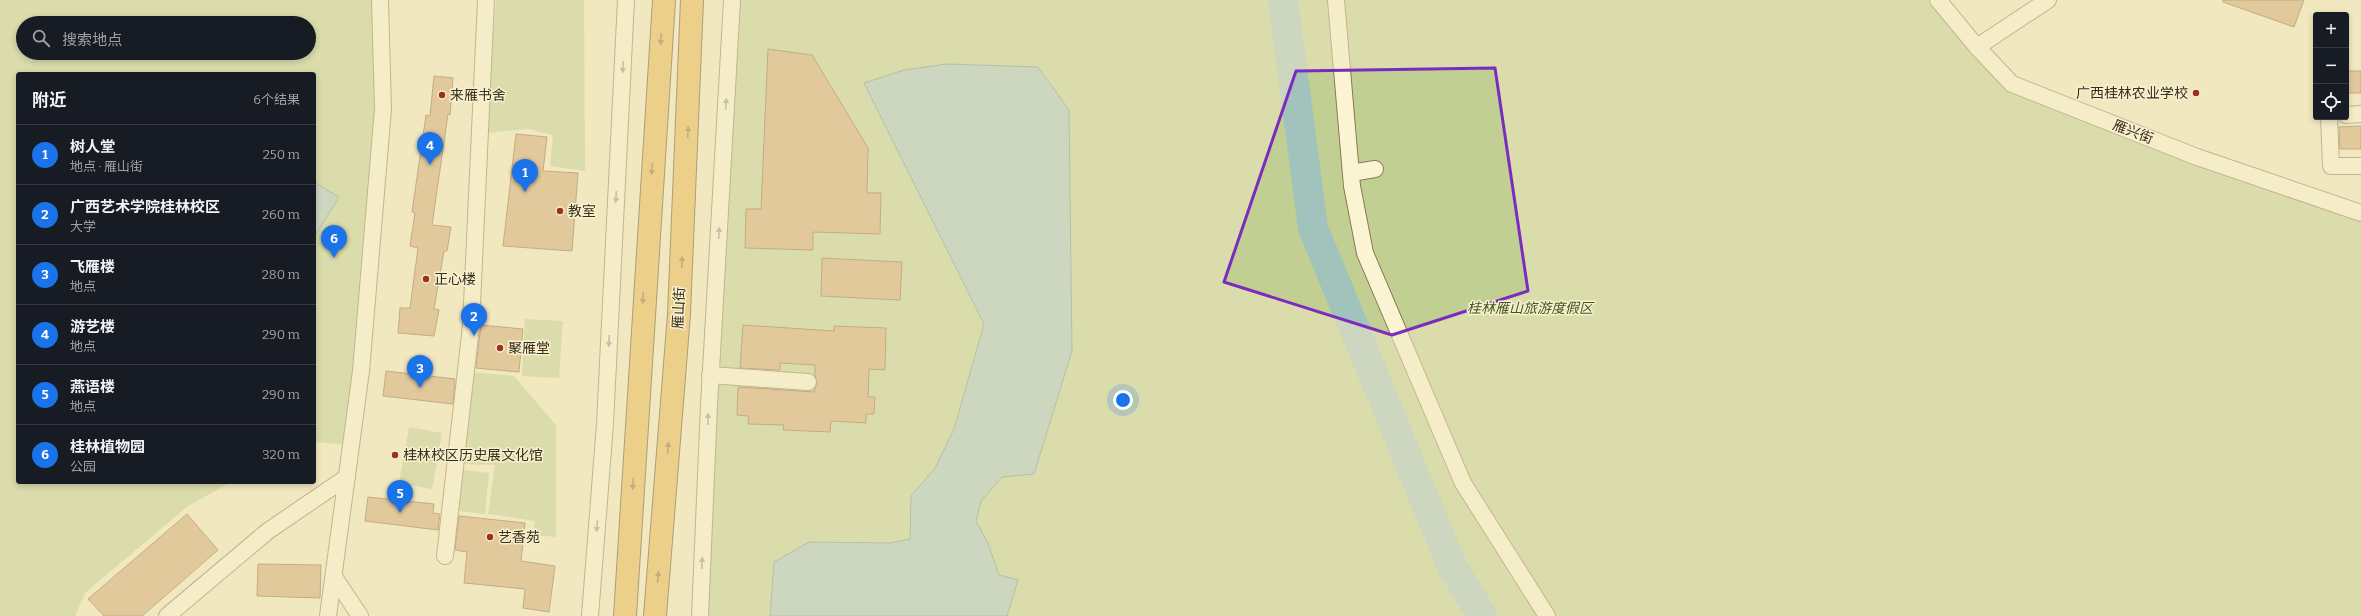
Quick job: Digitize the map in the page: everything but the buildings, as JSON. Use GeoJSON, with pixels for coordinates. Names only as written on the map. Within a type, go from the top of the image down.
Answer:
{"type":"FeatureCollection","features":[{"type":"Feature","properties":{"kind":"highway"},"geometry":{"type":"LineString","coordinates":[[625,616],[664,0]]}},
{"type":"Feature","properties":{"kind":"highway","name":"雁山街"},"geometry":{"type":"LineString","coordinates":[[655,616],[679,314],[692,0]]}},
{"type":"Feature","properties":{"kind":"street"},"geometry":{"type":"LineString","coordinates":[[328,616],[361,371],[383,109],[380,0]]}},
{"type":"Feature","properties":{"kind":"street"},"geometry":{"type":"LineString","coordinates":[[445,556],[471,326],[486,0]]}},
{"type":"Feature","properties":{"kind":"street"},"geometry":{"type":"LineString","coordinates":[[590,616],[605,424],[626,0]]}},
{"type":"Feature","properties":{"kind":"street"},"geometry":{"type":"LineString","coordinates":[[700,616],[710,376],[732,0]]}},
{"type":"Feature","properties":{"kind":"street"},"geometry":{"type":"LineString","coordinates":[[1336,0],[1351,173],[1365,253],[1460,476],[1547,616]]}},
{"type":"Feature","properties":{"kind":"street","name":"雁兴街"},"geometry":{"type":"LineString","coordinates":[[1938,0],[1977,47],[2012,84],[2197,157],[2361,213]]}},
{"type":"Feature","properties":{"kind":"street"},"geometry":{"type":"LineString","coordinates":[[1977,47],[2048,0]]}},
{"type":"Feature","properties":{"kind":"street"},"geometry":{"type":"LineString","coordinates":[[2349,114],[2361,114]]}},
{"type":"Feature","properties":{"kind":"street"},"geometry":{"type":"LineString","coordinates":[[2329,120],[2331,166],[2361,166]]}},
{"type":"Feature","properties":{"kind":"street"},"geometry":{"type":"LineString","coordinates":[[1351,173],[1375,169]]}},
{"type":"Feature","properties":{"kind":"street"},"geometry":{"type":"LineString","coordinates":[[710,376],[808,382]]}},
{"type":"Feature","properties":{"kind":"street"},"geometry":{"type":"LineString","coordinates":[[166,616],[268,531],[347,477]]}},
{"type":"Feature","properties":{"kind":"street"},"geometry":{"type":"LineString","coordinates":[[334,577],[360,616]]}},
{"type":"Feature","properties":{"kind":"highlighted area"},"geometry":{"type":"Polygon","coordinates":[[[1495,68],[1528,291],[1392,335],[1224,282],[1296,71],[1495,68]]]}},
{"type":"Feature","properties":{"kind":"green space"},"geometry":{"type":"Polygon","coordinates":[[[0,0],[373,0],[379,94],[348,445],[316,442],[316,72],[16,72],[16,484],[227,484],[188,506],[85,593],[75,616],[0,616],[0,0]]]}},
{"type":"Feature","properties":{"kind":"green space"},"geometry":{"type":"Polygon","coordinates":[[[496,0],[584,0],[585,171],[550,166],[553,135],[528,129],[485,133],[496,0]]]}},
{"type":"Feature","properties":{"kind":"green space","name":"桂林雁山旅游度假区"},"geometry":{"type":"Polygon","coordinates":[[[732,0],[1938,0],[2012,84],[2361,213],[2361,616],[700,616],[732,0]]]}},
{"type":"Feature","properties":{"kind":"green space"},"geometry":{"type":"Polygon","coordinates":[[[525,319],[563,321],[559,378],[522,376],[525,319]]]}},
{"type":"Feature","properties":{"kind":"green space"},"geometry":{"type":"Polygon","coordinates":[[[472,372],[514,376],[556,425],[556,537],[533,535],[535,521],[488,514],[495,465],[461,464],[472,372]]]}},
{"type":"Feature","properties":{"kind":"green space"},"geometry":{"type":"Polygon","coordinates":[[[409,427],[442,433],[432,489],[399,483],[409,427]]]}},
{"type":"Feature","properties":{"kind":"green space"},"geometry":{"type":"Polygon","coordinates":[[[463,470],[489,473],[485,514],[459,511],[463,470]]]}},
{"type":"Feature","properties":{"kind":"water"},"geometry":{"type":"Polygon","coordinates":[[[947,64],[1038,67],[1069,110],[1072,351],[1034,474],[1002,477],[981,501],[976,521],[988,543],[999,575],[1018,580],[1007,616],[770,616],[774,562],[809,542],[891,543],[910,539],[911,496],[935,468],[954,429],[984,324],[864,83],[904,70],[947,64]]]}},
{"type":"Feature","properties":{"kind":"water"},"geometry":{"type":"Polygon","coordinates":[[[316,183],[339,197],[316,234],[316,183]]]}},
{"type":"Feature","properties":{"kind":"waterway"},"geometry":{"type":"LineString","coordinates":[[1283,0],[1313,228],[1452,566],[1482,616]]}},
{"type":"Feature","properties":{"kind":"place","name":"广西桂林农业学校"},"geometry":{"type":"Point","coordinates":[2196,93]}},
{"type":"Feature","properties":{"kind":"place","name":"来雁书舍"},"geometry":{"type":"Point","coordinates":[442,95]}},
{"type":"Feature","properties":{"kind":"place","name":"游艺楼"},"geometry":{"type":"Point","coordinates":[430,165]}},
{"type":"Feature","properties":{"kind":"place","name":"树人堂"},"geometry":{"type":"Point","coordinates":[525,192]}},
{"type":"Feature","properties":{"kind":"place","name":"教室"},"geometry":{"type":"Point","coordinates":[560,211]}},
{"type":"Feature","properties":{"kind":"place","name":"桂林植物园"},"geometry":{"type":"Point","coordinates":[334,258]}},
{"type":"Feature","properties":{"kind":"place","name":"正心楼"},"geometry":{"type":"Point","coordinates":[426,279]}},
{"type":"Feature","properties":{"kind":"place","name":"广西艺术学院桂林校区"},"geometry":{"type":"Point","coordinates":[474,336]}},
{"type":"Feature","properties":{"kind":"place","name":"聚雁堂"},"geometry":{"type":"Point","coordinates":[500,348]}},
{"type":"Feature","properties":{"kind":"place","name":"飞雁楼"},"geometry":{"type":"Point","coordinates":[420,388]}},
{"type":"Feature","properties":{"kind":"place","name":"桂林校区历史展文化馆"},"geometry":{"type":"Point","coordinates":[395,455]}},
{"type":"Feature","properties":{"kind":"place","name":"燕语楼"},"geometry":{"type":"Point","coordinates":[400,513]}},
{"type":"Feature","properties":{"kind":"place","name":"艺香苑"},"geometry":{"type":"Point","coordinates":[490,537]}}]}
